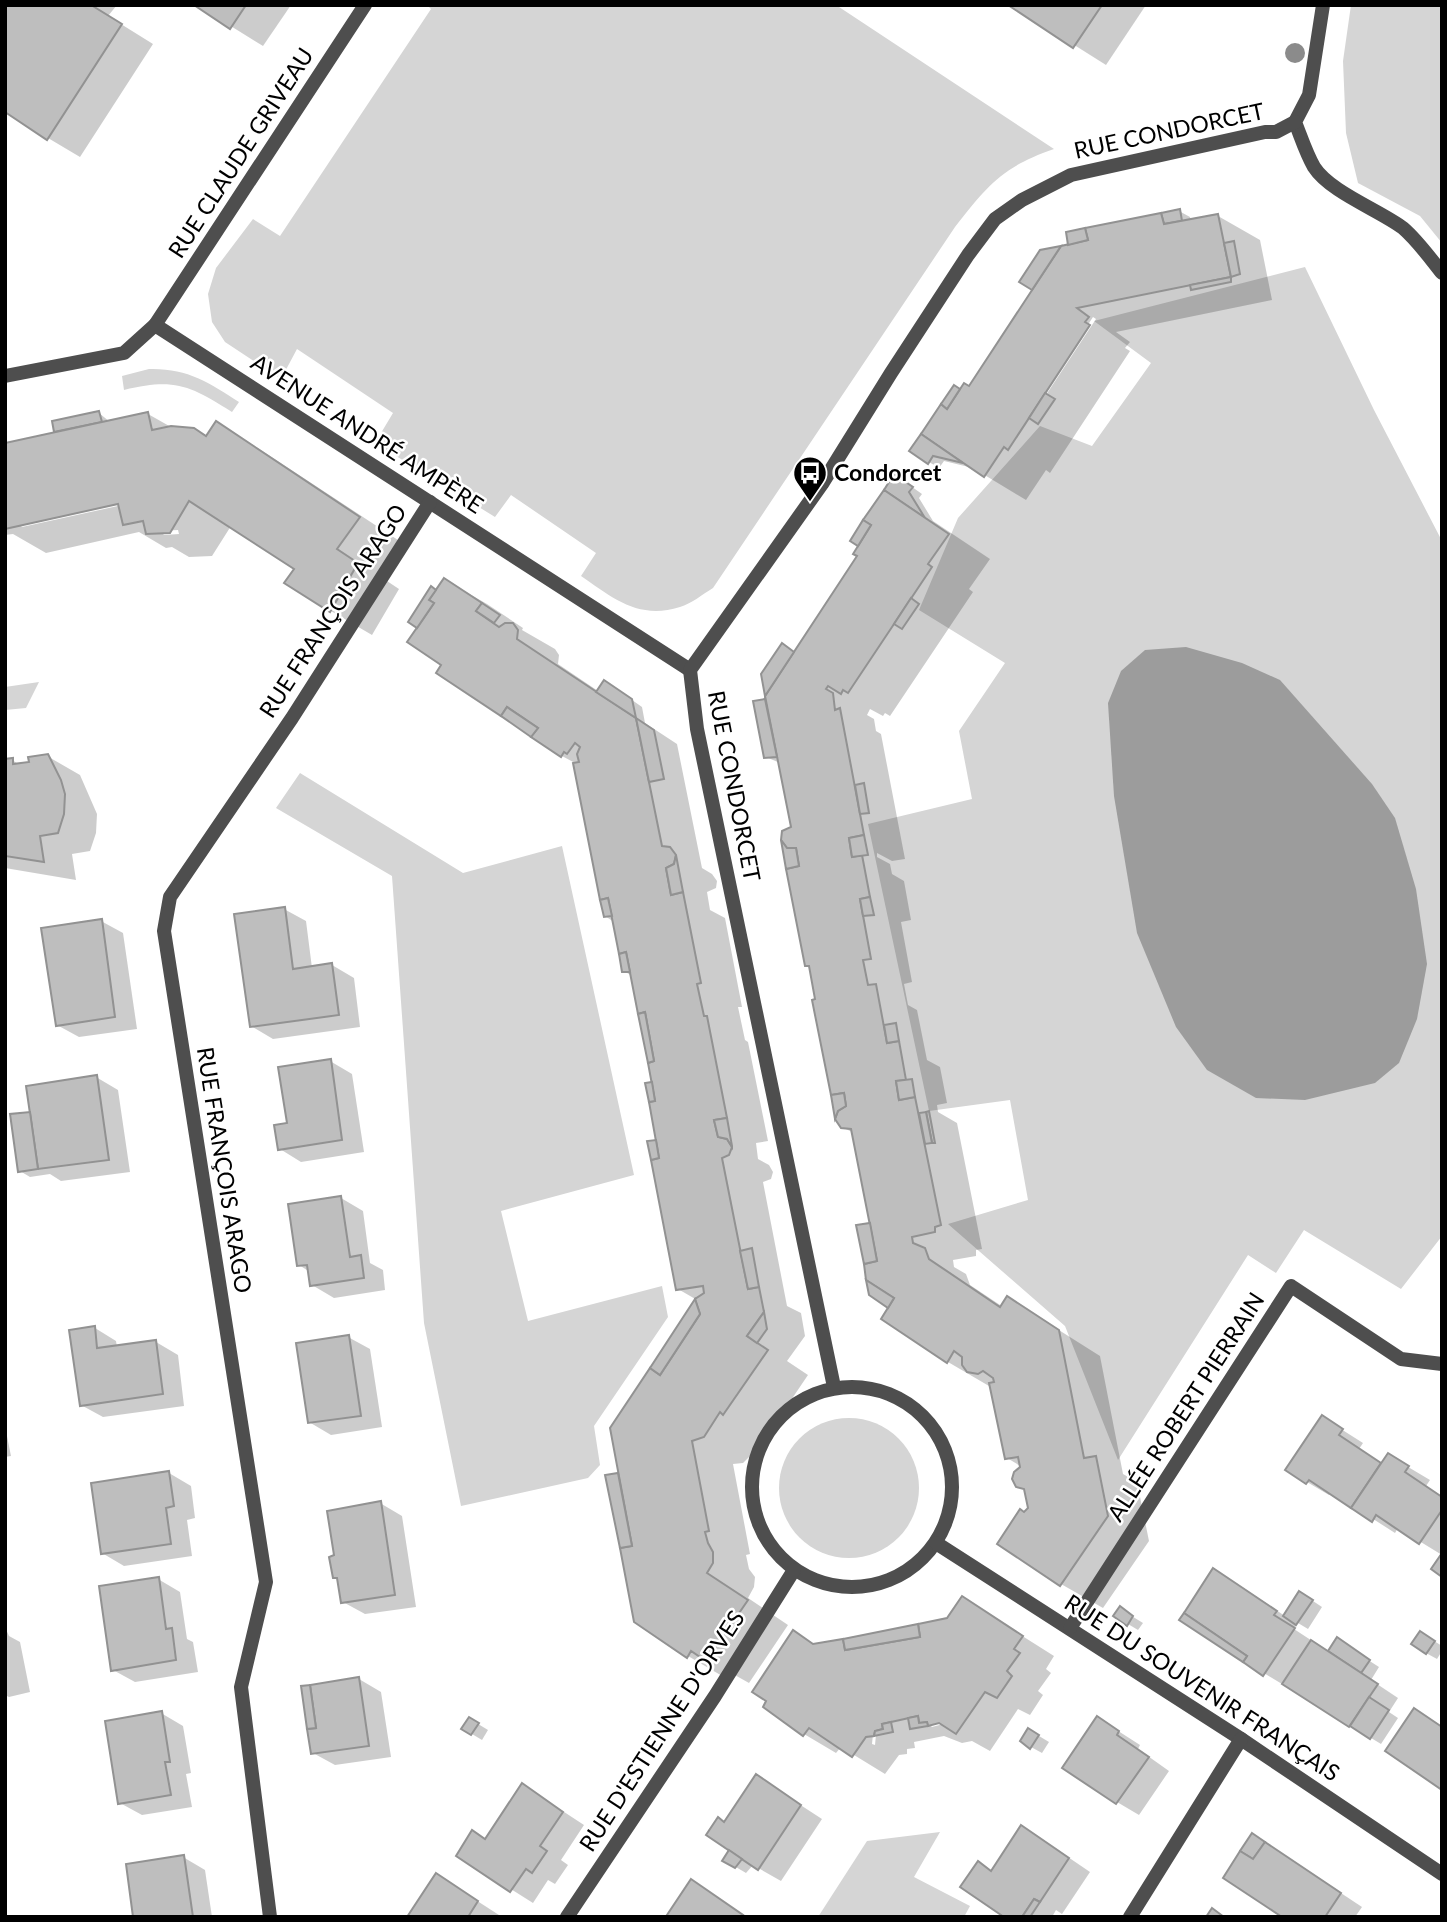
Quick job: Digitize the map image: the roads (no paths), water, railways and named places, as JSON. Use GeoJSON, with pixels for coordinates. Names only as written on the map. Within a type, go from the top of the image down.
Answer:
{"type":"FeatureCollection","features":[{"type":"Feature","properties":{"kind":"street","name":"RUE CLAUDE GRIVEAU"},"geometry":{"type":"LineString","coordinates":[[155,325],[365,5]]}},
{"type":"Feature","properties":{"kind":"street"},"geometry":{"type":"LineString","coordinates":[[1323,5],[1309,95],[1295,122],[1315,169],[1338,188],[1403,229],[1427,253],[1442,274]]}},
{"type":"Feature","properties":{"kind":"street","name":"RUE CONDORCET"},"geometry":{"type":"LineString","coordinates":[[834,1387],[697,729],[690,670],[822,484],[968,255],[995,219],[1022,200],[1071,175],[1265,132],[1276,132],[1295,122]]}},
{"type":"Feature","properties":{"kind":"street"},"geometry":{"type":"LineString","coordinates":[[5,376],[124,353],[155,325]]}},
{"type":"Feature","properties":{"kind":"street","name":"AVENUE ANDRÉ AMPÈRE"},"geometry":{"type":"LineString","coordinates":[[155,325],[690,670]]}},
{"type":"Feature","properties":{"kind":"street","name":"RUE FRANÇOIS ARAGO"},"geometry":{"type":"LineString","coordinates":[[270,1917],[241,1687],[265,1582],[164,931],[170,897],[292,718],[430,502]]}},
{"type":"Feature","properties":{"kind":"street","name":"ALLÉE ROBERT PIERRAIN"},"geometry":{"type":"LineString","coordinates":[[1070,1628],[1291,1286],[1401,1359],[1442,1364]]}},
{"type":"Feature","properties":{"kind":"street"},"geometry":{"type":"LineString","coordinates":[[867,1386],[899,1397],[926,1418],[932,1427],[944,1446],[953,1478],[950,1512],[936,1543],[908,1571],[871,1586],[831,1586],[794,1570],[767,1542],[752,1505],[752,1465],[768,1429],[797,1401],[834,1387],[867,1386]]}},
{"type":"Feature","properties":{"kind":"street","name":"RUE DU SOUVENIR FRANÇAIS"},"geometry":{"type":"LineString","coordinates":[[936,1543],[1241,1738],[1442,1874]]}},
{"type":"Feature","properties":{"kind":"street","name":"RUE D'ESTIENNE D'ORVES"},"geometry":{"type":"LineString","coordinates":[[567,1917],[715,1696],[794,1570]]}},
{"type":"Feature","properties":{"kind":"street"},"geometry":{"type":"LineString","coordinates":[[1130,1917],[1241,1738]]}},
{"type":"Feature","properties":{"kind":"place","name":"Condorcet"},"geometry":{"type":"Point","coordinates":[810,503]}}]}
